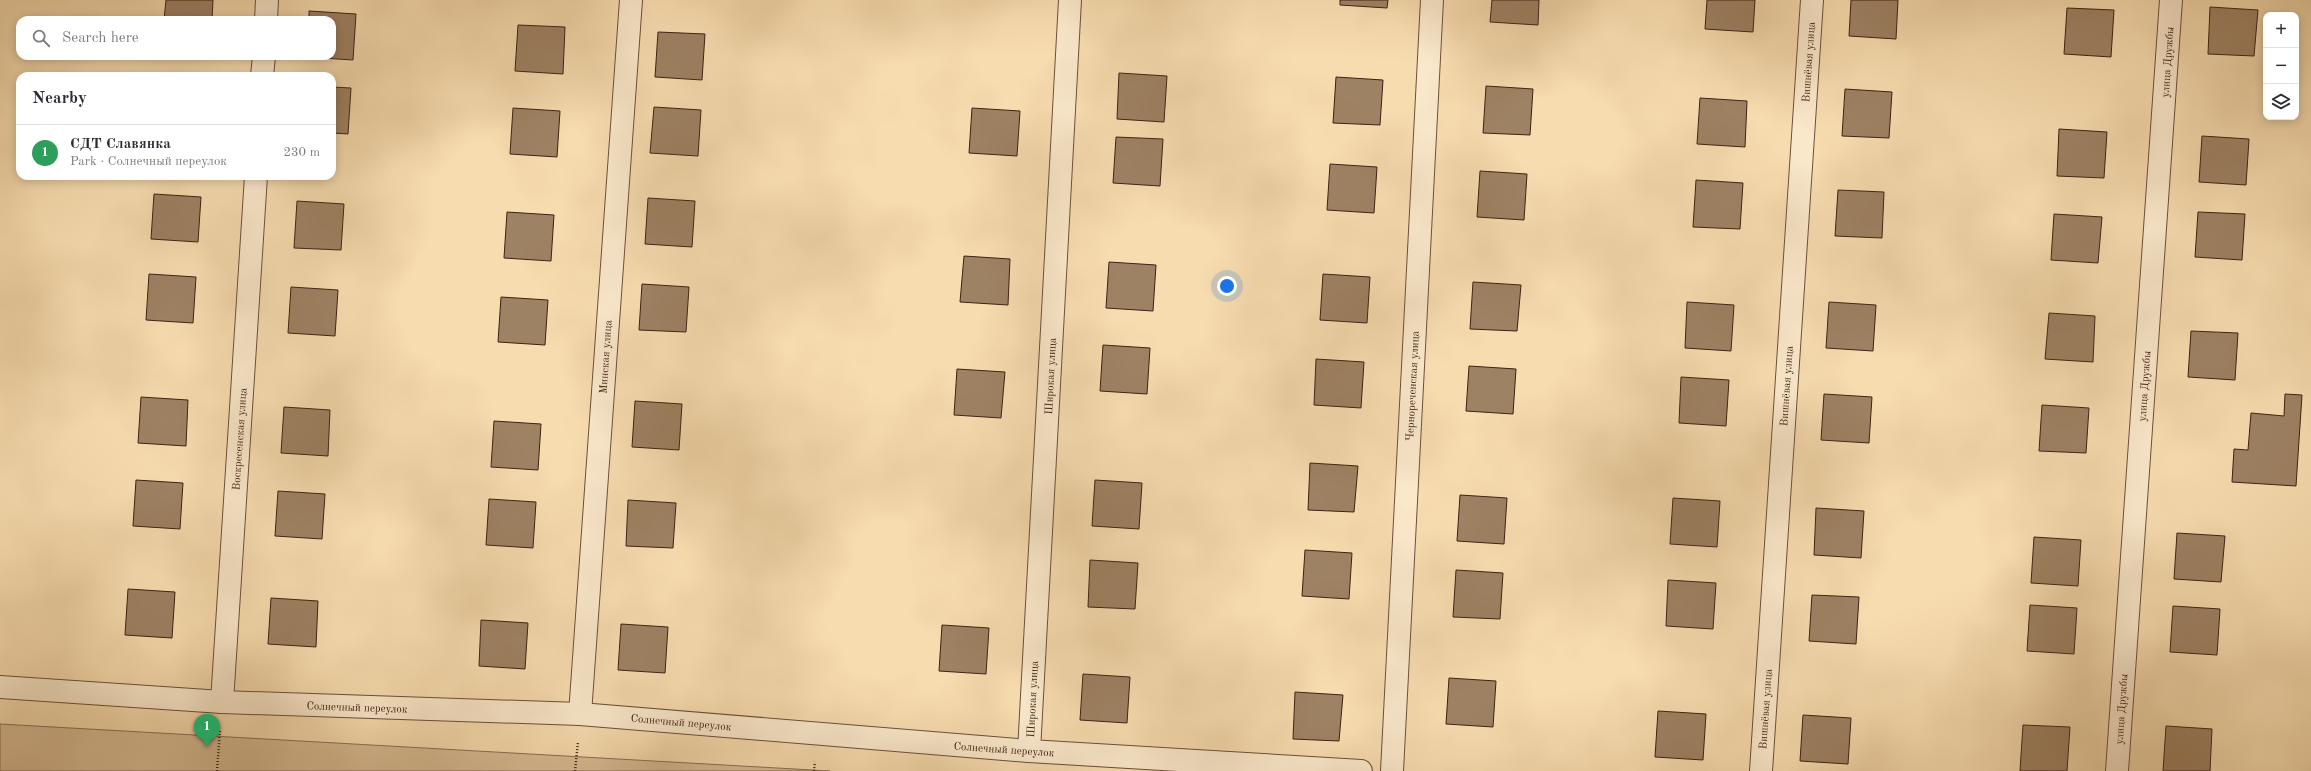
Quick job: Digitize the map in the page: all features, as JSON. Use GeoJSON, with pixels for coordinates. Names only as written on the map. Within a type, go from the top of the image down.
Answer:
{"type":"FeatureCollection","features":[{"type":"Feature","properties":{"kind":"street"},"geometry":{"type":"LineString","coordinates":[[266,16],[267,0]]}},
{"type":"Feature","properties":{"kind":"street","name":"Минская улица"},"geometry":{"type":"LineString","coordinates":[[580,714],[631,0]]}},
{"type":"Feature","properties":{"kind":"street","name":"Широкая улица"},"geometry":{"type":"LineString","coordinates":[[1029,751],[1070,0]]}},
{"type":"Feature","properties":{"kind":"street","name":"Чернореченская улица"},"geometry":{"type":"LineString","coordinates":[[1392,771],[1432,0]]}},
{"type":"Feature","properties":{"kind":"street","name":"Вишнёвая улица"},"geometry":{"type":"LineString","coordinates":[[1761,771],[1812,0]]}},
{"type":"Feature","properties":{"kind":"street","name":"улица Дружбы"},"geometry":{"type":"LineString","coordinates":[[2117,771],[2171,0]]}},
{"type":"Feature","properties":{"kind":"street"},"geometry":{"type":"LineString","coordinates":[[262,72],[264,60]]}},
{"type":"Feature","properties":{"kind":"street","name":"Воскресенская улица"},"geometry":{"type":"LineString","coordinates":[[222,702],[256,180]]}},
{"type":"Feature","properties":{"kind":"street","name":"Солнечный переулок"},"geometry":{"type":"LineString","coordinates":[[0,687],[222,702],[580,714],[1029,751],[1361,771]]}},
{"type":"Feature","properties":{"kind":"path"},"geometry":{"type":"LineString","coordinates":[[217,771],[222,702]]}},
{"type":"Feature","properties":{"kind":"shaded area"},"geometry":{"type":"Polygon","coordinates":[[[0,724],[830,771],[0,771],[0,724]]]}},
{"type":"Feature","properties":{"kind":"building"},"geometry":{"type":"Polygon","coordinates":[[[166,0],[213,0],[212,16],[164,16],[166,0]]]}},
{"type":"Feature","properties":{"kind":"building"},"geometry":{"type":"Polygon","coordinates":[[[1340,0],[1388,0],[1387,8],[1340,5],[1340,0]]]}},
{"type":"Feature","properties":{"kind":"building"},"geometry":{"type":"Polygon","coordinates":[[[1492,0],[1539,0],[1538,25],[1490,22],[1492,0]]]}},
{"type":"Feature","properties":{"kind":"building"},"geometry":{"type":"Polygon","coordinates":[[[1707,0],[1755,0],[1753,32],[1705,29],[1707,0]]]}},
{"type":"Feature","properties":{"kind":"building"},"geometry":{"type":"Polygon","coordinates":[[[1851,0],[1898,0],[1896,39],[1849,36],[1851,0]]]}},
{"type":"Feature","properties":{"kind":"building"},"geometry":{"type":"Polygon","coordinates":[[[2210,7],[2258,10],[2254,56],[2208,54],[2210,7]]]}},
{"type":"Feature","properties":{"kind":"building"},"geometry":{"type":"Polygon","coordinates":[[[2067,8],[2114,10],[2111,57],[2064,54],[2067,8]]]}},
{"type":"Feature","properties":{"kind":"building"},"geometry":{"type":"Polygon","coordinates":[[[309,11],[356,14],[353,60],[336,59],[336,16],[309,16],[309,11]]]}},
{"type":"Feature","properties":{"kind":"building"},"geometry":{"type":"Polygon","coordinates":[[[518,25],[565,27],[563,74],[515,71],[518,25]]]}},
{"type":"Feature","properties":{"kind":"building"},"geometry":{"type":"Polygon","coordinates":[[[658,32],[705,34],[702,80],[655,77],[658,32]]]}},
{"type":"Feature","properties":{"kind":"building"},"geometry":{"type":"Polygon","coordinates":[[[1119,73],[1167,76],[1164,122],[1117,119],[1119,73]]]}},
{"type":"Feature","properties":{"kind":"building"},"geometry":{"type":"Polygon","coordinates":[[[1336,77],[1383,80],[1380,125],[1333,123],[1336,77]]]}},
{"type":"Feature","properties":{"kind":"building"},"geometry":{"type":"Polygon","coordinates":[[[1486,86],[1533,89],[1530,135],[1483,133],[1486,86]]]}},
{"type":"Feature","properties":{"kind":"building"},"geometry":{"type":"Polygon","coordinates":[[[336,87],[351,88],[348,134],[336,133],[336,87]]]}},
{"type":"Feature","properties":{"kind":"building"},"geometry":{"type":"Polygon","coordinates":[[[1845,89],[1892,92],[1889,138],[1842,136],[1845,89]]]}},
{"type":"Feature","properties":{"kind":"building"},"geometry":{"type":"Polygon","coordinates":[[[1700,98],[1747,101],[1745,147],[1697,144],[1700,98]]]}},
{"type":"Feature","properties":{"kind":"building"},"geometry":{"type":"Polygon","coordinates":[[[654,107],[701,110],[698,156],[650,153],[654,107]]]}},
{"type":"Feature","properties":{"kind":"building"},"geometry":{"type":"Polygon","coordinates":[[[513,108],[560,111],[557,157],[510,154],[513,108]]]}},
{"type":"Feature","properties":{"kind":"building"},"geometry":{"type":"Polygon","coordinates":[[[972,108],[1020,111],[1017,156],[969,153],[972,108]]]}},
{"type":"Feature","properties":{"kind":"building"},"geometry":{"type":"Polygon","coordinates":[[[2059,129],[2107,132],[2104,178],[2057,176],[2059,129]]]}},
{"type":"Feature","properties":{"kind":"building"},"geometry":{"type":"Polygon","coordinates":[[[2202,136],[2249,139],[2246,185],[2199,182],[2202,136]]]}},
{"type":"Feature","properties":{"kind":"building"},"geometry":{"type":"Polygon","coordinates":[[[1116,137],[1163,139],[1160,186],[1113,183],[1116,137]]]}},
{"type":"Feature","properties":{"kind":"building"},"geometry":{"type":"Polygon","coordinates":[[[1330,164],[1377,167],[1374,213],[1327,210],[1330,164]]]}},
{"type":"Feature","properties":{"kind":"building"},"geometry":{"type":"Polygon","coordinates":[[[1480,171],[1527,174],[1524,220],[1477,217],[1480,171]]]}},
{"type":"Feature","properties":{"kind":"building"},"geometry":{"type":"Polygon","coordinates":[[[1696,180],[1743,183],[1740,229],[1693,227],[1696,180]]]}},
{"type":"Feature","properties":{"kind":"building"},"geometry":{"type":"Polygon","coordinates":[[[1838,190],[1884,192],[1882,238],[1835,236],[1838,190]]]}},
{"type":"Feature","properties":{"kind":"building"},"geometry":{"type":"Polygon","coordinates":[[[154,194],[201,197],[198,242],[151,239],[154,194]]]}},
{"type":"Feature","properties":{"kind":"building"},"geometry":{"type":"Polygon","coordinates":[[[648,198],[695,201],[692,247],[645,244],[648,198]]]}},
{"type":"Feature","properties":{"kind":"building"},"geometry":{"type":"Polygon","coordinates":[[[297,201],[344,204],[341,250],[294,248],[297,201]]]}},
{"type":"Feature","properties":{"kind":"building"},"geometry":{"type":"Polygon","coordinates":[[[507,212],[554,215],[551,261],[504,258],[507,212]]]}},
{"type":"Feature","properties":{"kind":"building"},"geometry":{"type":"Polygon","coordinates":[[[2198,212],[2245,214],[2242,260],[2195,257],[2198,212]]]}},
{"type":"Feature","properties":{"kind":"building"},"geometry":{"type":"Polygon","coordinates":[[[2054,214],[2102,217],[2098,263],[2051,260],[2054,214]]]}},
{"type":"Feature","properties":{"kind":"building"},"geometry":{"type":"Polygon","coordinates":[[[964,256],[1010,259],[1008,305],[960,302],[964,256]]]}},
{"type":"Feature","properties":{"kind":"building"},"geometry":{"type":"Polygon","coordinates":[[[1109,262],[1156,265],[1153,311],[1106,308],[1109,262]]]}},
{"type":"Feature","properties":{"kind":"building"},"geometry":{"type":"Polygon","coordinates":[[[149,274],[196,277],[193,323],[146,320],[149,274]]]}},
{"type":"Feature","properties":{"kind":"building"},"geometry":{"type":"Polygon","coordinates":[[[1323,274],[1370,277],[1367,323],[1320,320],[1323,274]]]}},
{"type":"Feature","properties":{"kind":"building"},"geometry":{"type":"Polygon","coordinates":[[[1473,282],[1521,285],[1517,331],[1470,329],[1473,282]]]}},
{"type":"Feature","properties":{"kind":"building"},"geometry":{"type":"Polygon","coordinates":[[[642,284],[689,287],[686,332],[639,330],[642,284]]]}},
{"type":"Feature","properties":{"kind":"building"},"geometry":{"type":"Polygon","coordinates":[[[291,287],[338,290],[335,336],[288,333],[291,287]]]}},
{"type":"Feature","properties":{"kind":"building"},"geometry":{"type":"Polygon","coordinates":[[[501,297],[548,300],[545,345],[498,342],[501,297]]]}},
{"type":"Feature","properties":{"kind":"building"},"geometry":{"type":"Polygon","coordinates":[[[1687,302],[1734,305],[1731,351],[1685,348],[1687,302]]]}},
{"type":"Feature","properties":{"kind":"building"},"geometry":{"type":"Polygon","coordinates":[[[1829,302],[1876,305],[1873,351],[1826,348],[1829,302]]]}},
{"type":"Feature","properties":{"kind":"building"},"geometry":{"type":"Polygon","coordinates":[[[2049,313],[2095,316],[2093,362],[2045,359],[2049,313]]]}},
{"type":"Feature","properties":{"kind":"building"},"geometry":{"type":"Polygon","coordinates":[[[2191,331],[2238,333],[2235,380],[2188,377],[2191,331]]]}},
{"type":"Feature","properties":{"kind":"building"},"geometry":{"type":"Polygon","coordinates":[[[1103,345],[1150,348],[1147,394],[1100,391],[1103,345]]]}},
{"type":"Feature","properties":{"kind":"building"},"geometry":{"type":"Polygon","coordinates":[[[1316,359],[1364,362],[1361,408],[1314,405],[1316,359]]]}},
{"type":"Feature","properties":{"kind":"building"},"geometry":{"type":"Polygon","coordinates":[[[1469,366],[1516,369],[1513,414],[1466,411],[1469,366]]]}},
{"type":"Feature","properties":{"kind":"building"},"geometry":{"type":"Polygon","coordinates":[[[957,369],[1005,372],[1001,418],[954,415],[957,369]]]}},
{"type":"Feature","properties":{"kind":"building"},"geometry":{"type":"Polygon","coordinates":[[[1681,377],[1729,380],[1726,426],[1679,423],[1681,377]]]}},
{"type":"Feature","properties":{"kind":"building"},"geometry":{"type":"Polygon","coordinates":[[[1824,394],[1872,397],[1869,443],[1821,440],[1824,394]]]}},
{"type":"Feature","properties":{"kind":"building"},"geometry":{"type":"Polygon","coordinates":[[[2285,394],[2302,395],[2296,486],[2232,482],[2234,449],[2248,450],[2251,413],[2284,416],[2285,394]]]}},
{"type":"Feature","properties":{"kind":"building"},"geometry":{"type":"Polygon","coordinates":[[[141,397],[188,400],[186,446],[138,443],[141,397]]]}},
{"type":"Feature","properties":{"kind":"building"},"geometry":{"type":"Polygon","coordinates":[[[635,401],[682,404],[679,450],[632,447],[635,401]]]}},
{"type":"Feature","properties":{"kind":"building"},"geometry":{"type":"Polygon","coordinates":[[[2042,405],[2089,408],[2086,453],[2039,451],[2042,405]]]}},
{"type":"Feature","properties":{"kind":"building"},"geometry":{"type":"Polygon","coordinates":[[[284,407],[330,410],[328,456],[281,453],[284,407]]]}},
{"type":"Feature","properties":{"kind":"building"},"geometry":{"type":"Polygon","coordinates":[[[494,421],[541,424],[538,470],[491,467],[494,421]]]}},
{"type":"Feature","properties":{"kind":"building"},"geometry":{"type":"Polygon","coordinates":[[[1310,463],[1358,466],[1354,512],[1308,510],[1310,463]]]}},
{"type":"Feature","properties":{"kind":"building"},"geometry":{"type":"Polygon","coordinates":[[[136,480],[183,483],[180,529],[133,526],[136,480]]]}},
{"type":"Feature","properties":{"kind":"building"},"geometry":{"type":"Polygon","coordinates":[[[1095,480],[1142,483],[1139,529],[1092,526],[1095,480]]]}},
{"type":"Feature","properties":{"kind":"building"},"geometry":{"type":"Polygon","coordinates":[[[278,491],[325,494],[322,539],[275,536],[278,491]]]}},
{"type":"Feature","properties":{"kind":"building"},"geometry":{"type":"Polygon","coordinates":[[[1460,495],[1507,498],[1504,544],[1457,541],[1460,495]]]}},
{"type":"Feature","properties":{"kind":"building"},"geometry":{"type":"Polygon","coordinates":[[[1673,498],[1720,501],[1717,547],[1670,544],[1673,498]]]}},
{"type":"Feature","properties":{"kind":"building"},"geometry":{"type":"Polygon","coordinates":[[[489,499],[536,502],[533,548],[486,545],[489,499]]]}},
{"type":"Feature","properties":{"kind":"building"},"geometry":{"type":"Polygon","coordinates":[[[628,500],[676,503],[673,548],[626,546],[628,500]]]}},
{"type":"Feature","properties":{"kind":"building"},"geometry":{"type":"Polygon","coordinates":[[[1816,508],[1864,511],[1861,558],[1814,555],[1816,508]]]}},
{"type":"Feature","properties":{"kind":"building"},"geometry":{"type":"Polygon","coordinates":[[[2177,533],[2225,536],[2221,582],[2174,579],[2177,533]]]}},
{"type":"Feature","properties":{"kind":"building"},"geometry":{"type":"Polygon","coordinates":[[[2034,537],[2081,540],[2078,586],[2031,583],[2034,537]]]}},
{"type":"Feature","properties":{"kind":"building"},"geometry":{"type":"Polygon","coordinates":[[[1305,550],[1352,553],[1349,599],[1302,596],[1305,550]]]}},
{"type":"Feature","properties":{"kind":"building"},"geometry":{"type":"Polygon","coordinates":[[[1090,560],[1138,563],[1135,609],[1088,607],[1090,560]]]}},
{"type":"Feature","properties":{"kind":"building"},"geometry":{"type":"Polygon","coordinates":[[[1456,570],[1503,573],[1500,619],[1453,617],[1456,570]]]}},
{"type":"Feature","properties":{"kind":"building"},"geometry":{"type":"Polygon","coordinates":[[[1668,580],[1716,583],[1713,629],[1666,626],[1668,580]]]}},
{"type":"Feature","properties":{"kind":"building"},"geometry":{"type":"Polygon","coordinates":[[[128,589],[175,592],[172,638],[125,635],[128,589]]]}},
{"type":"Feature","properties":{"kind":"building"},"geometry":{"type":"Polygon","coordinates":[[[1812,595],[1859,597],[1856,644],[1809,641],[1812,595]]]}},
{"type":"Feature","properties":{"kind":"building"},"geometry":{"type":"Polygon","coordinates":[[[271,598],[318,601],[316,647],[268,644],[271,598]]]}},
{"type":"Feature","properties":{"kind":"building"},"geometry":{"type":"Polygon","coordinates":[[[2030,605],[2077,608],[2074,654],[2027,651],[2030,605]]]}},
{"type":"Feature","properties":{"kind":"building"},"geometry":{"type":"Polygon","coordinates":[[[2173,606],[2220,609],[2217,655],[2170,652],[2173,606]]]}},
{"type":"Feature","properties":{"kind":"building"},"geometry":{"type":"Polygon","coordinates":[[[481,620],[528,623],[525,669],[479,666],[481,620]]]}},
{"type":"Feature","properties":{"kind":"building"},"geometry":{"type":"Polygon","coordinates":[[[621,624],[668,627],[665,673],[618,670],[621,624]]]}},
{"type":"Feature","properties":{"kind":"building"},"geometry":{"type":"Polygon","coordinates":[[[942,625],[989,628],[986,674],[939,671],[942,625]]]}},
{"type":"Feature","properties":{"kind":"building"},"geometry":{"type":"Polygon","coordinates":[[[1083,674],[1130,677],[1127,723],[1080,720],[1083,674]]]}},
{"type":"Feature","properties":{"kind":"building"},"geometry":{"type":"Polygon","coordinates":[[[1449,678],[1496,681],[1493,727],[1446,724],[1449,678]]]}},
{"type":"Feature","properties":{"kind":"building"},"geometry":{"type":"Polygon","coordinates":[[[1295,692],[1343,695],[1339,741],[1293,739],[1295,692]]]}},
{"type":"Feature","properties":{"kind":"building"},"geometry":{"type":"Polygon","coordinates":[[[1658,711],[1706,714],[1703,760],[1655,757],[1658,711]]]}},
{"type":"Feature","properties":{"kind":"building"},"geometry":{"type":"Polygon","coordinates":[[[1803,715],[1851,718],[1848,764],[1800,761],[1803,715]]]}},
{"type":"Feature","properties":{"kind":"building"},"geometry":{"type":"Polygon","coordinates":[[[2023,725],[2070,727],[2067,771],[2020,771],[2023,725]]]}},
{"type":"Feature","properties":{"kind":"building"},"geometry":{"type":"Polygon","coordinates":[[[2166,726],[2212,729],[2210,771],[2163,771],[2166,726]]]}},
{"type":"Feature","properties":{"kind":"place","name":"СДТ Славянка"},"geometry":{"type":"Point","coordinates":[207,747]}}]}
